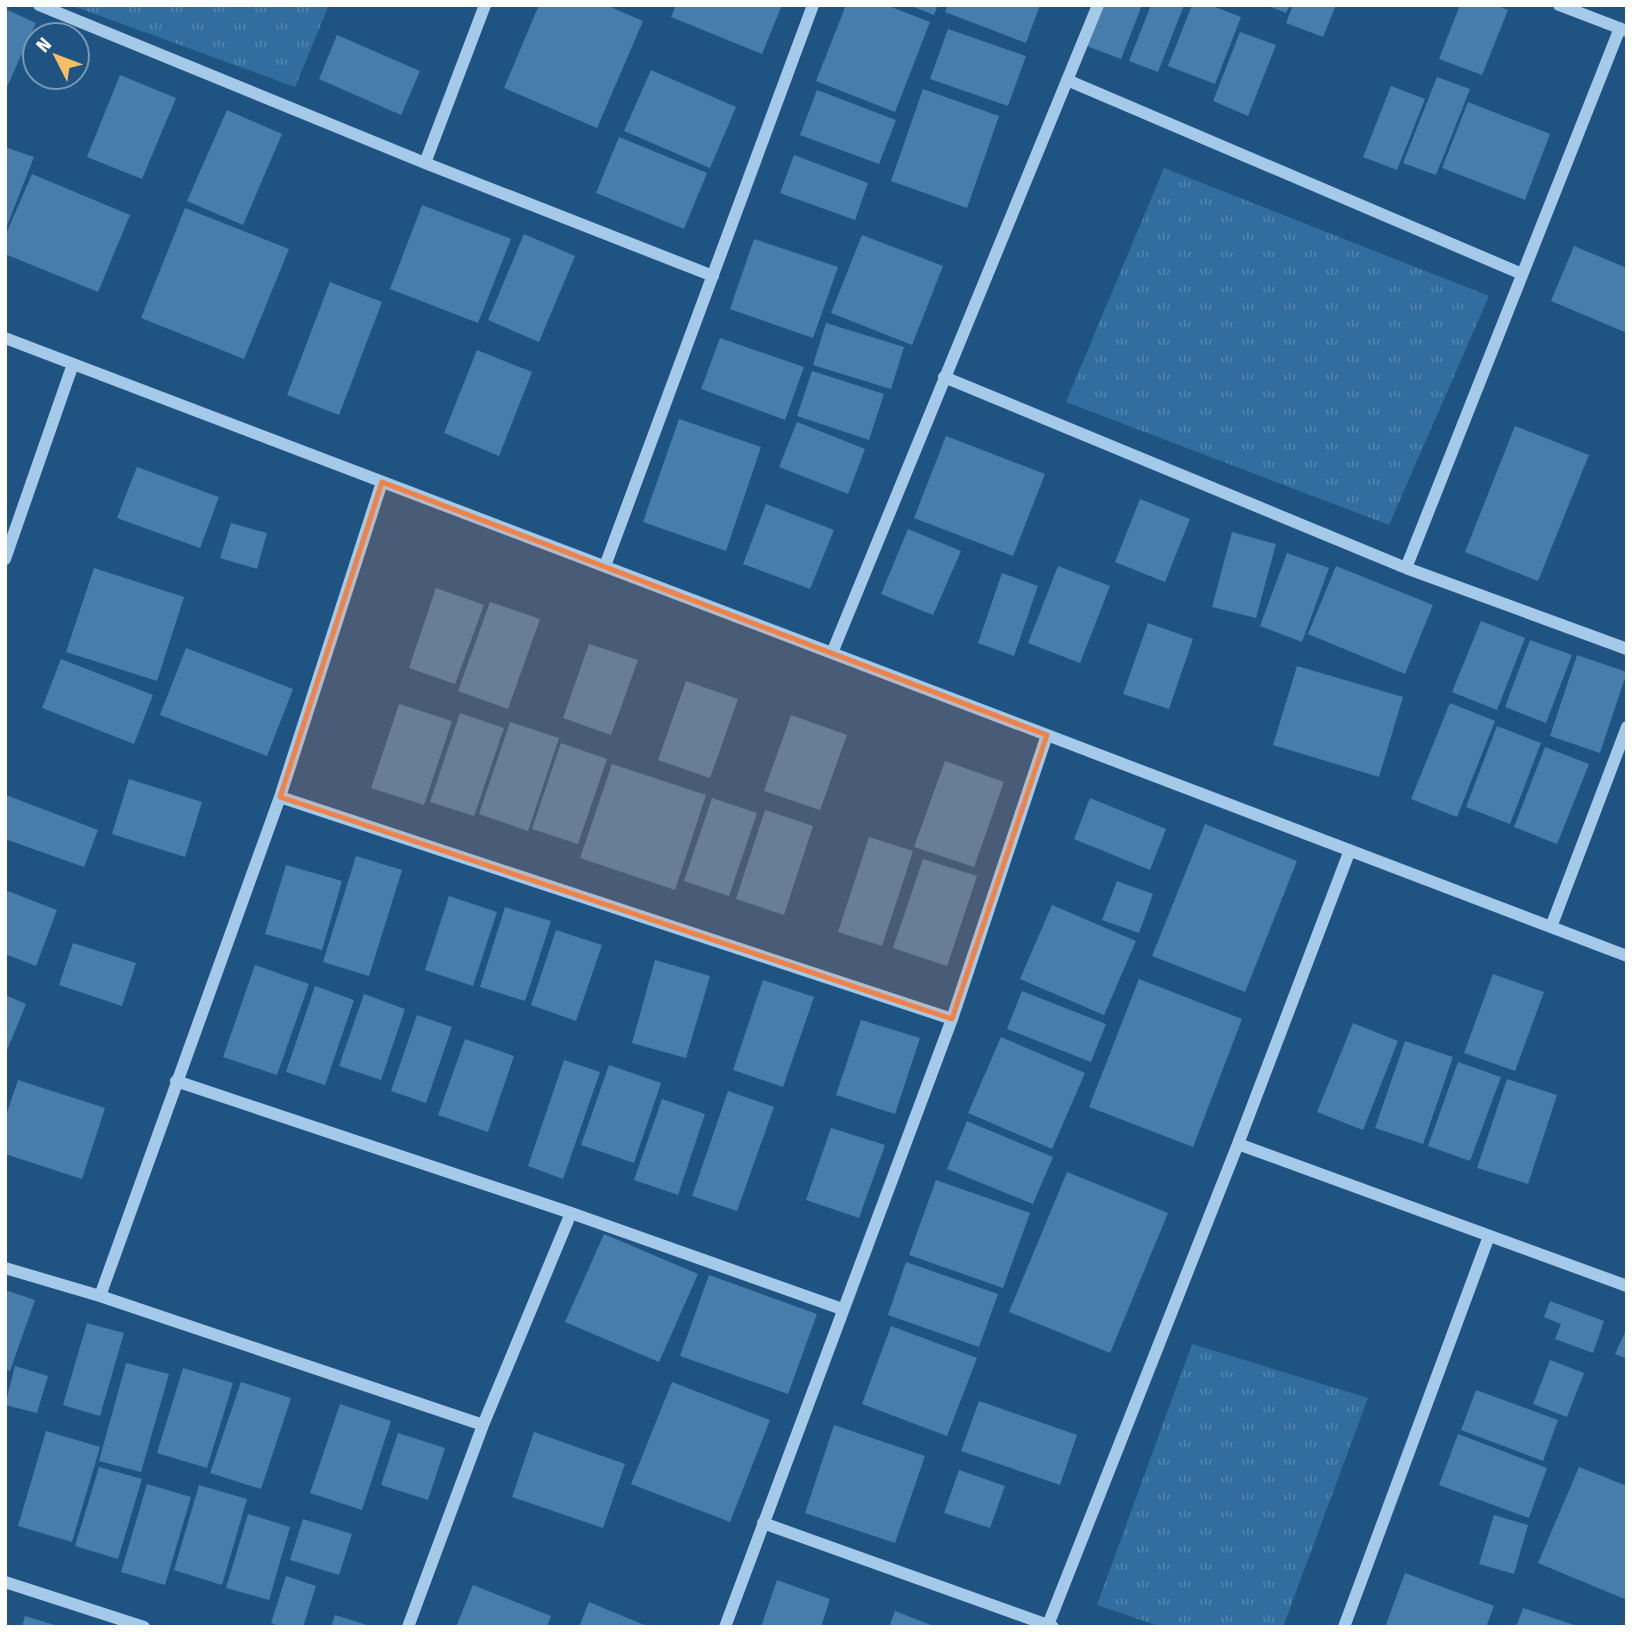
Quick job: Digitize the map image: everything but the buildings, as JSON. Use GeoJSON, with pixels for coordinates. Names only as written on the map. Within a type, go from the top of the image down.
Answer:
{"type":"FeatureCollection","features":[{"type":"Feature","properties":{"kind":"street"},"geometry":{"type":"LineString","coordinates":[[39,5],[425,163],[713,276]]}},
{"type":"Feature","properties":{"kind":"street"},"geometry":{"type":"LineString","coordinates":[[425,163],[485,5]]}},
{"type":"Feature","properties":{"kind":"street"},"geometry":{"type":"LineString","coordinates":[[605,566],[813,5]]}},
{"type":"Feature","properties":{"kind":"street"},"geometry":{"type":"LineString","coordinates":[[832,653],[1097,5]]}},
{"type":"Feature","properties":{"kind":"street"},"geometry":{"type":"LineString","coordinates":[[1406,568],[1522,274],[1623,30],[1559,5]]}},
{"type":"Feature","properties":{"kind":"street"},"geometry":{"type":"LineString","coordinates":[[1067,80],[1522,274]]}},
{"type":"Feature","properties":{"kind":"street"},"geometry":{"type":"LineString","coordinates":[[5,338],[1627,956]]}},
{"type":"Feature","properties":{"kind":"street"},"geometry":{"type":"LineString","coordinates":[[5,559],[73,364]]}},
{"type":"Feature","properties":{"kind":"street"},"geometry":{"type":"LineString","coordinates":[[944,377],[1406,568],[1627,649]]}},
{"type":"Feature","properties":{"kind":"street"},"geometry":{"type":"LineString","coordinates":[[100,1296],[280,797],[382,482]]}},
{"type":"Feature","properties":{"kind":"street"},"geometry":{"type":"LineString","coordinates":[[1551,927],[1627,727]]}},
{"type":"Feature","properties":{"kind":"street"},"geometry":{"type":"LineString","coordinates":[[725,1627],[952,1018],[1047,735]]}},
{"type":"Feature","properties":{"kind":"street"},"geometry":{"type":"LineString","coordinates":[[280,797],[952,1018]]}},
{"type":"Feature","properties":{"kind":"street"},"geometry":{"type":"LineString","coordinates":[[763,1524],[1051,1626],[1350,850]]}},
{"type":"Feature","properties":{"kind":"street"},"geometry":{"type":"LineString","coordinates":[[176,1081],[571,1213],[842,1309]]}},
{"type":"Feature","properties":{"kind":"street"},"geometry":{"type":"LineString","coordinates":[[1238,1144],[1627,1286]]}},
{"type":"Feature","properties":{"kind":"street"},"geometry":{"type":"LineString","coordinates":[[408,1627],[484,1425],[571,1213]]}},
{"type":"Feature","properties":{"kind":"street"},"geometry":{"type":"LineString","coordinates":[[1344,1627],[1489,1236]]}},
{"type":"Feature","properties":{"kind":"street"},"geometry":{"type":"LineString","coordinates":[[5,1268],[100,1296],[484,1425]]}},
{"type":"Feature","properties":{"kind":"street"},"geometry":{"type":"LineString","coordinates":[[5,1582],[144,1627]]}},
{"type":"Feature","properties":{"kind":"highlighted area"},"geometry":{"type":"Polygon","coordinates":[[[382,482],[1047,735],[952,1019],[280,797],[382,482]]]}},
{"type":"Feature","properties":{"kind":"green space"},"geometry":{"type":"Polygon","coordinates":[[[70,5],[329,5],[295,87],[70,5]]]}},
{"type":"Feature","properties":{"kind":"green space"},"geometry":{"type":"Polygon","coordinates":[[[1164,168],[1489,296],[1389,525],[1066,402],[1164,168]]]}},
{"type":"Feature","properties":{"kind":"green space"},"geometry":{"type":"Polygon","coordinates":[[[1192,1344],[1368,1398],[1283,1627],[1162,1627],[1097,1605],[1192,1344]]]}}]}
